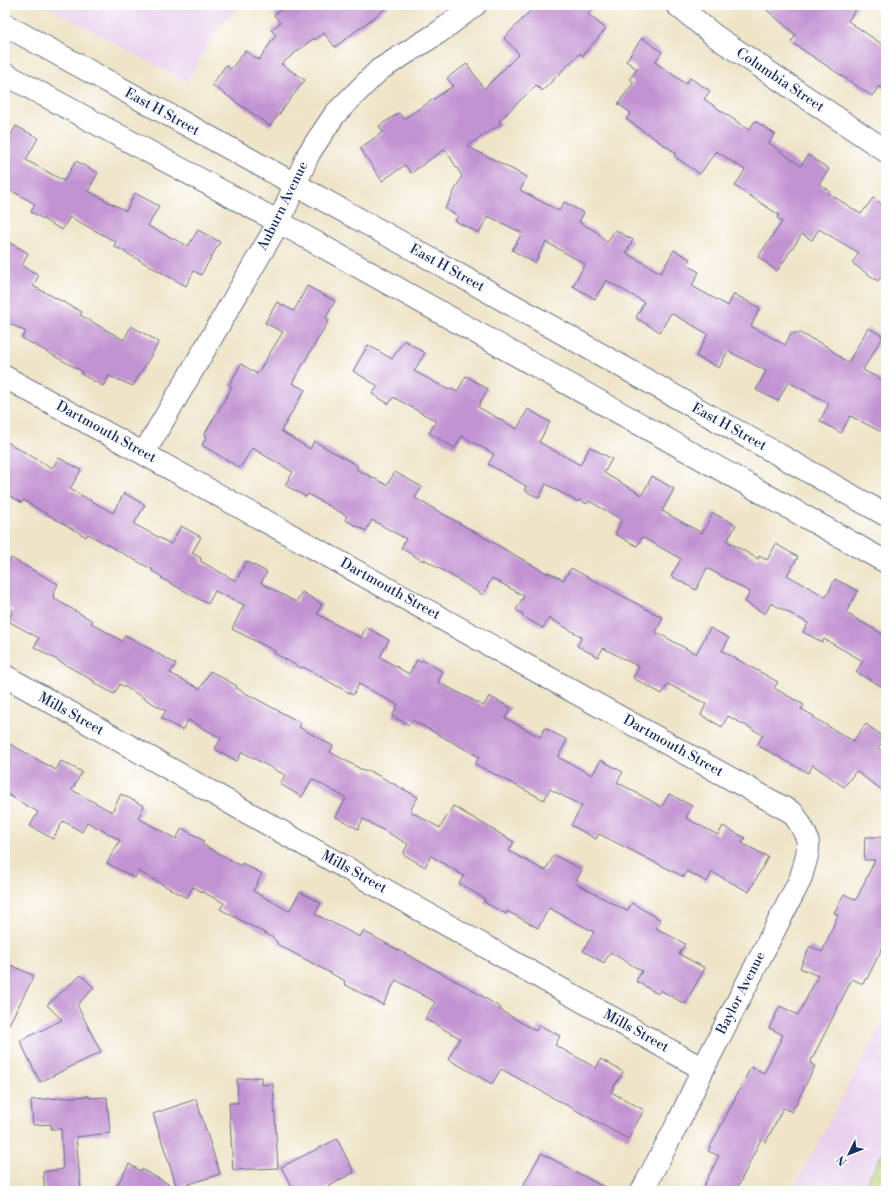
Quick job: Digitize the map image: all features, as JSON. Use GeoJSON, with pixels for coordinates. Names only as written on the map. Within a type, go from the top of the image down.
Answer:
{"type":"FeatureCollection","features":[{"type":"Feature","properties":{"kind":"street","name":"Auburn Avenue"},"geometry":{"type":"LineString","coordinates":[[144,453],[279,222],[296,186],[309,153],[340,109],[379,70],[438,33],[476,5]]}},
{"type":"Feature","properties":{"kind":"street","name":"Columbia Street"},"geometry":{"type":"LineString","coordinates":[[677,5],[715,36],[886,151]]}},
{"type":"Feature","properties":{"kind":"street","name":"East H Street"},"geometry":{"type":"LineString","coordinates":[[5,25],[413,249],[886,515]]}},
{"type":"Feature","properties":{"kind":"street"},"geometry":{"type":"LineString","coordinates":[[5,74],[279,222],[886,562]]}},
{"type":"Feature","properties":{"kind":"street","name":"Dartmouth Street"},"geometry":{"type":"LineString","coordinates":[[5,377],[774,802]]}},
{"type":"Feature","properties":{"kind":"street","name":"Mills Street"},"geometry":{"type":"LineString","coordinates":[[5,676],[703,1069]]}},
{"type":"Feature","properties":{"kind":"street","name":"Baylor Avenue"},"geometry":{"type":"LineString","coordinates":[[642,1191],[680,1121],[703,1069],[800,880],[809,850],[806,833],[793,813],[774,802]]}},
{"type":"Feature","properties":{"kind":"shaded area"},"geometry":{"type":"Polygon","coordinates":[[[44,5],[244,5],[221,23],[187,82],[44,5]]]}},
{"type":"Feature","properties":{"kind":"shaded area"},"geometry":{"type":"Polygon","coordinates":[[[886,1016],[886,1191],[792,1191],[886,1016]]]}},
{"type":"Feature","properties":{"kind":"green space"},"geometry":{"type":"Polygon","coordinates":[[[886,1147],[886,1191],[861,1191],[886,1147]]]}},
{"type":"Feature","properties":{"kind":"building"},"geometry":{"type":"Polygon","coordinates":[[[287,5],[390,5],[335,47],[324,33],[315,40],[314,38],[281,64],[305,80],[270,126],[212,85],[226,65],[231,69],[245,51],[259,60],[276,35],[271,30],[280,23],[274,15],[287,5]]]}},
{"type":"Feature","properties":{"kind":"building"},"geometry":{"type":"Polygon","coordinates":[[[536,5],[596,5],[588,14],[606,29],[582,56],[580,53],[542,91],[536,85],[499,121],[501,124],[467,146],[527,177],[520,190],[559,211],[564,202],[584,213],[579,222],[597,232],[607,243],[615,230],[633,240],[626,253],[661,273],[674,250],[690,259],[687,265],[699,272],[692,286],[728,306],[734,294],[760,308],[751,326],[785,345],[791,333],[800,333],[826,346],[848,363],[868,328],[883,336],[863,370],[886,382],[886,434],[850,416],[841,433],[820,421],[829,403],[788,382],[778,401],[756,390],[766,371],[728,351],[719,368],[696,356],[708,334],[671,313],[660,332],[636,318],[644,302],[606,280],[595,299],[573,286],[585,264],[546,242],[535,263],[512,250],[522,233],[488,216],[479,233],[455,221],[458,216],[445,209],[462,176],[445,149],[411,173],[405,165],[382,181],[360,148],[383,132],[379,126],[399,113],[404,119],[453,86],[447,78],[467,64],[484,89],[519,54],[504,38],[536,5]]]}},
{"type":"Feature","properties":{"kind":"building"},"geometry":{"type":"Polygon","coordinates":[[[761,5],[859,5],[848,21],[886,47],[886,91],[879,86],[872,96],[791,42],[796,35],[761,5]]]}},
{"type":"Feature","properties":{"kind":"building"},"geometry":{"type":"Polygon","coordinates":[[[642,38],[662,52],[655,62],[686,84],[690,78],[710,91],[704,99],[749,130],[755,121],[775,134],[769,143],[801,166],[808,155],[829,169],[819,184],[830,191],[828,193],[861,214],[873,198],[886,207],[886,269],[878,281],[852,263],[859,253],[819,229],[812,240],[802,234],[777,271],[758,257],[782,222],[777,218],[779,215],[735,186],[745,170],[716,151],[700,174],[674,156],[676,153],[626,119],[631,113],[618,104],[634,82],[630,79],[637,69],[626,61],[642,38]]]}},
{"type":"Feature","properties":{"kind":"building"},"geometry":{"type":"Polygon","coordinates":[[[16,126],[38,138],[26,160],[64,181],[76,161],[98,173],[88,191],[126,211],[135,193],[159,206],[148,226],[188,246],[198,230],[220,242],[201,275],[194,271],[186,286],[114,246],[116,242],[70,217],[62,230],[31,212],[35,204],[5,187],[5,145],[16,126]]]}},
{"type":"Feature","properties":{"kind":"building"},"geometry":{"type":"Polygon","coordinates":[[[10,243],[28,253],[22,266],[39,275],[33,286],[82,312],[80,315],[124,340],[131,326],[159,342],[133,386],[109,376],[103,386],[81,374],[83,372],[22,338],[26,332],[5,321],[5,254],[10,243]]]}},
{"type":"Feature","properties":{"kind":"building"},"geometry":{"type":"Polygon","coordinates":[[[307,286],[335,301],[326,318],[329,320],[292,383],[305,390],[281,431],[310,449],[314,441],[358,466],[356,469],[387,485],[395,472],[422,487],[415,498],[548,574],[548,572],[564,580],[571,568],[663,618],[656,632],[696,654],[710,628],[729,638],[722,651],[778,682],[774,688],[804,705],[801,709],[814,716],[813,717],[853,741],[866,724],[885,738],[878,748],[886,754],[886,793],[856,771],[844,787],[813,765],[808,773],[757,745],[763,735],[728,716],[722,727],[701,715],[706,704],[668,684],[662,694],[633,678],[639,667],[603,648],[598,657],[577,646],[582,637],[549,618],[543,628],[522,616],[523,614],[516,610],[524,596],[492,578],[483,595],[424,559],[423,561],[401,548],[406,539],[372,520],[366,531],[345,520],[347,516],[308,494],[306,497],[285,485],[293,472],[252,448],[240,468],[202,445],[207,436],[204,435],[232,387],[229,385],[241,364],[257,374],[283,332],[265,323],[277,302],[294,311],[307,286]]]}},
{"type":"Feature","properties":{"kind":"building"},"geometry":{"type":"Polygon","coordinates":[[[404,340],[425,353],[414,371],[449,390],[450,388],[457,392],[466,376],[488,389],[478,407],[517,429],[528,409],[550,422],[539,442],[580,465],[590,447],[612,459],[604,473],[642,495],[652,476],[674,489],[662,511],[702,533],[713,513],[736,525],[727,541],[758,559],[759,556],[767,560],[776,544],[798,557],[787,575],[826,597],[835,579],[858,591],[846,613],[886,636],[886,689],[856,672],[863,661],[824,639],[822,642],[803,632],[808,623],[771,603],[765,614],[745,602],[750,592],[707,568],[696,590],[671,576],[681,559],[642,537],[637,546],[615,534],[622,520],[589,501],[587,504],[579,500],[578,502],[546,484],[539,498],[524,490],[526,486],[488,464],[494,454],[462,436],[455,448],[429,433],[436,421],[393,397],[389,404],[372,394],[378,386],[353,371],[368,345],[392,359],[404,340]]]}},
{"type":"Feature","properties":{"kind":"building"},"geometry":{"type":"Polygon","coordinates":[[[5,441],[52,468],[59,458],[81,470],[70,489],[113,513],[124,493],[145,505],[134,524],[171,544],[181,526],[201,537],[192,553],[201,558],[200,561],[236,581],[246,561],[267,572],[261,583],[296,602],[302,592],[322,604],[317,614],[361,638],[366,627],[389,640],[380,657],[409,674],[417,660],[421,662],[422,660],[443,672],[438,682],[484,706],[489,696],[511,708],[505,718],[540,737],[545,728],[567,740],[558,757],[592,775],[601,760],[623,772],[617,782],[662,807],[669,794],[692,806],[686,818],[718,835],[723,826],[745,838],[742,843],[768,857],[749,892],[712,872],[707,882],[687,871],[684,877],[599,834],[596,839],[571,825],[582,806],[550,789],[544,800],[475,764],[479,757],[463,748],[412,720],[409,725],[392,716],[398,705],[359,684],[353,695],[303,667],[301,668],[274,653],[275,651],[232,629],[244,605],[215,591],[208,604],[161,578],[162,577],[152,571],[153,570],[88,534],[86,537],[23,500],[22,503],[5,493],[5,441]]]}},
{"type":"Feature","properties":{"kind":"building"},"geometry":{"type":"Polygon","coordinates":[[[11,558],[58,584],[53,594],[53,598],[93,621],[91,623],[122,641],[125,635],[176,664],[170,673],[200,689],[210,671],[237,686],[236,688],[301,723],[299,727],[333,746],[330,752],[366,772],[368,770],[418,797],[410,811],[440,828],[453,806],[514,842],[509,851],[545,871],[554,855],[582,870],[575,883],[627,911],[632,903],[661,920],[656,928],[685,944],[679,954],[705,968],[685,1004],[660,990],[658,994],[636,981],[642,971],[610,952],[604,963],[583,951],[594,932],[549,908],[538,928],[507,911],[506,914],[484,902],[485,899],[459,883],[464,876],[431,856],[425,867],[403,854],[408,844],[363,819],[358,829],[336,817],[346,798],[312,779],[302,797],[280,784],[285,775],[242,752],[237,761],[215,749],[221,738],[188,720],[182,730],[161,718],[166,711],[120,684],[114,694],[34,647],[39,638],[8,621],[13,610],[5,606],[5,569],[11,558]]]}},
{"type":"Feature","properties":{"kind":"building"},"geometry":{"type":"Polygon","coordinates":[[[5,741],[56,770],[61,761],[82,772],[72,790],[112,812],[121,794],[144,806],[138,818],[176,839],[182,828],[204,841],[202,844],[241,866],[242,863],[262,874],[253,891],[289,911],[300,892],[321,903],[315,914],[360,937],[363,931],[380,940],[469,988],[501,1008],[500,1010],[536,1031],[539,1025],[560,1036],[555,1045],[596,1068],[601,1059],[623,1072],[611,1092],[644,1110],[628,1139],[501,1069],[492,1084],[448,1059],[460,1038],[425,1019],[435,1002],[396,980],[383,1005],[344,984],[345,981],[277,944],[272,937],[220,909],[224,903],[193,887],[187,898],[138,871],[135,878],[107,863],[120,840],[87,822],[82,832],[63,821],[53,839],[30,826],[38,812],[5,793],[5,741]]]}},
{"type":"Feature","properties":{"kind":"building"},"geometry":{"type":"Polygon","coordinates":[[[865,837],[886,837],[886,940],[867,979],[866,978],[863,984],[852,979],[810,1063],[815,1066],[792,1112],[783,1108],[766,1142],[761,1139],[736,1191],[701,1191],[719,1156],[708,1151],[751,1067],[764,1073],[783,1035],[769,1028],[780,1006],[798,1015],[818,976],[800,968],[810,946],[822,952],[838,915],[834,913],[844,894],[856,900],[875,860],[864,860],[865,837]]]}},
{"type":"Feature","properties":{"kind":"building"},"geometry":{"type":"Polygon","coordinates":[[[5,962],[34,976],[5,1032],[5,962]]]}},
{"type":"Feature","properties":{"kind":"building"},"geometry":{"type":"Polygon","coordinates":[[[81,975],[94,988],[77,1005],[101,1052],[40,1082],[20,1041],[62,1020],[47,1005],[81,975]]]}},
{"type":"Feature","properties":{"kind":"building"},"geometry":{"type":"Polygon","coordinates":[[[261,1077],[261,1085],[273,1084],[278,1168],[233,1170],[229,1103],[238,1103],[237,1079],[261,1077]]]}},
{"type":"Feature","properties":{"kind":"building"},"geometry":{"type":"Polygon","coordinates":[[[89,1096],[89,1098],[107,1097],[110,1133],[76,1137],[81,1191],[45,1191],[43,1172],[63,1169],[61,1129],[51,1129],[51,1124],[33,1125],[31,1100],[89,1096]]]}},
{"type":"Feature","properties":{"kind":"building"},"geometry":{"type":"Polygon","coordinates":[[[196,1099],[220,1174],[177,1188],[153,1114],[196,1099]]]}},
{"type":"Feature","properties":{"kind":"building"},"geometry":{"type":"Polygon","coordinates":[[[337,1139],[354,1172],[321,1191],[294,1191],[281,1167],[337,1139]]]}},
{"type":"Feature","properties":{"kind":"building"},"geometry":{"type":"Polygon","coordinates":[[[541,1153],[611,1191],[520,1191],[541,1153]]]}},
{"type":"Feature","properties":{"kind":"building"},"geometry":{"type":"Polygon","coordinates":[[[129,1164],[140,1171],[141,1169],[181,1191],[114,1191],[129,1164]]]}}]}
